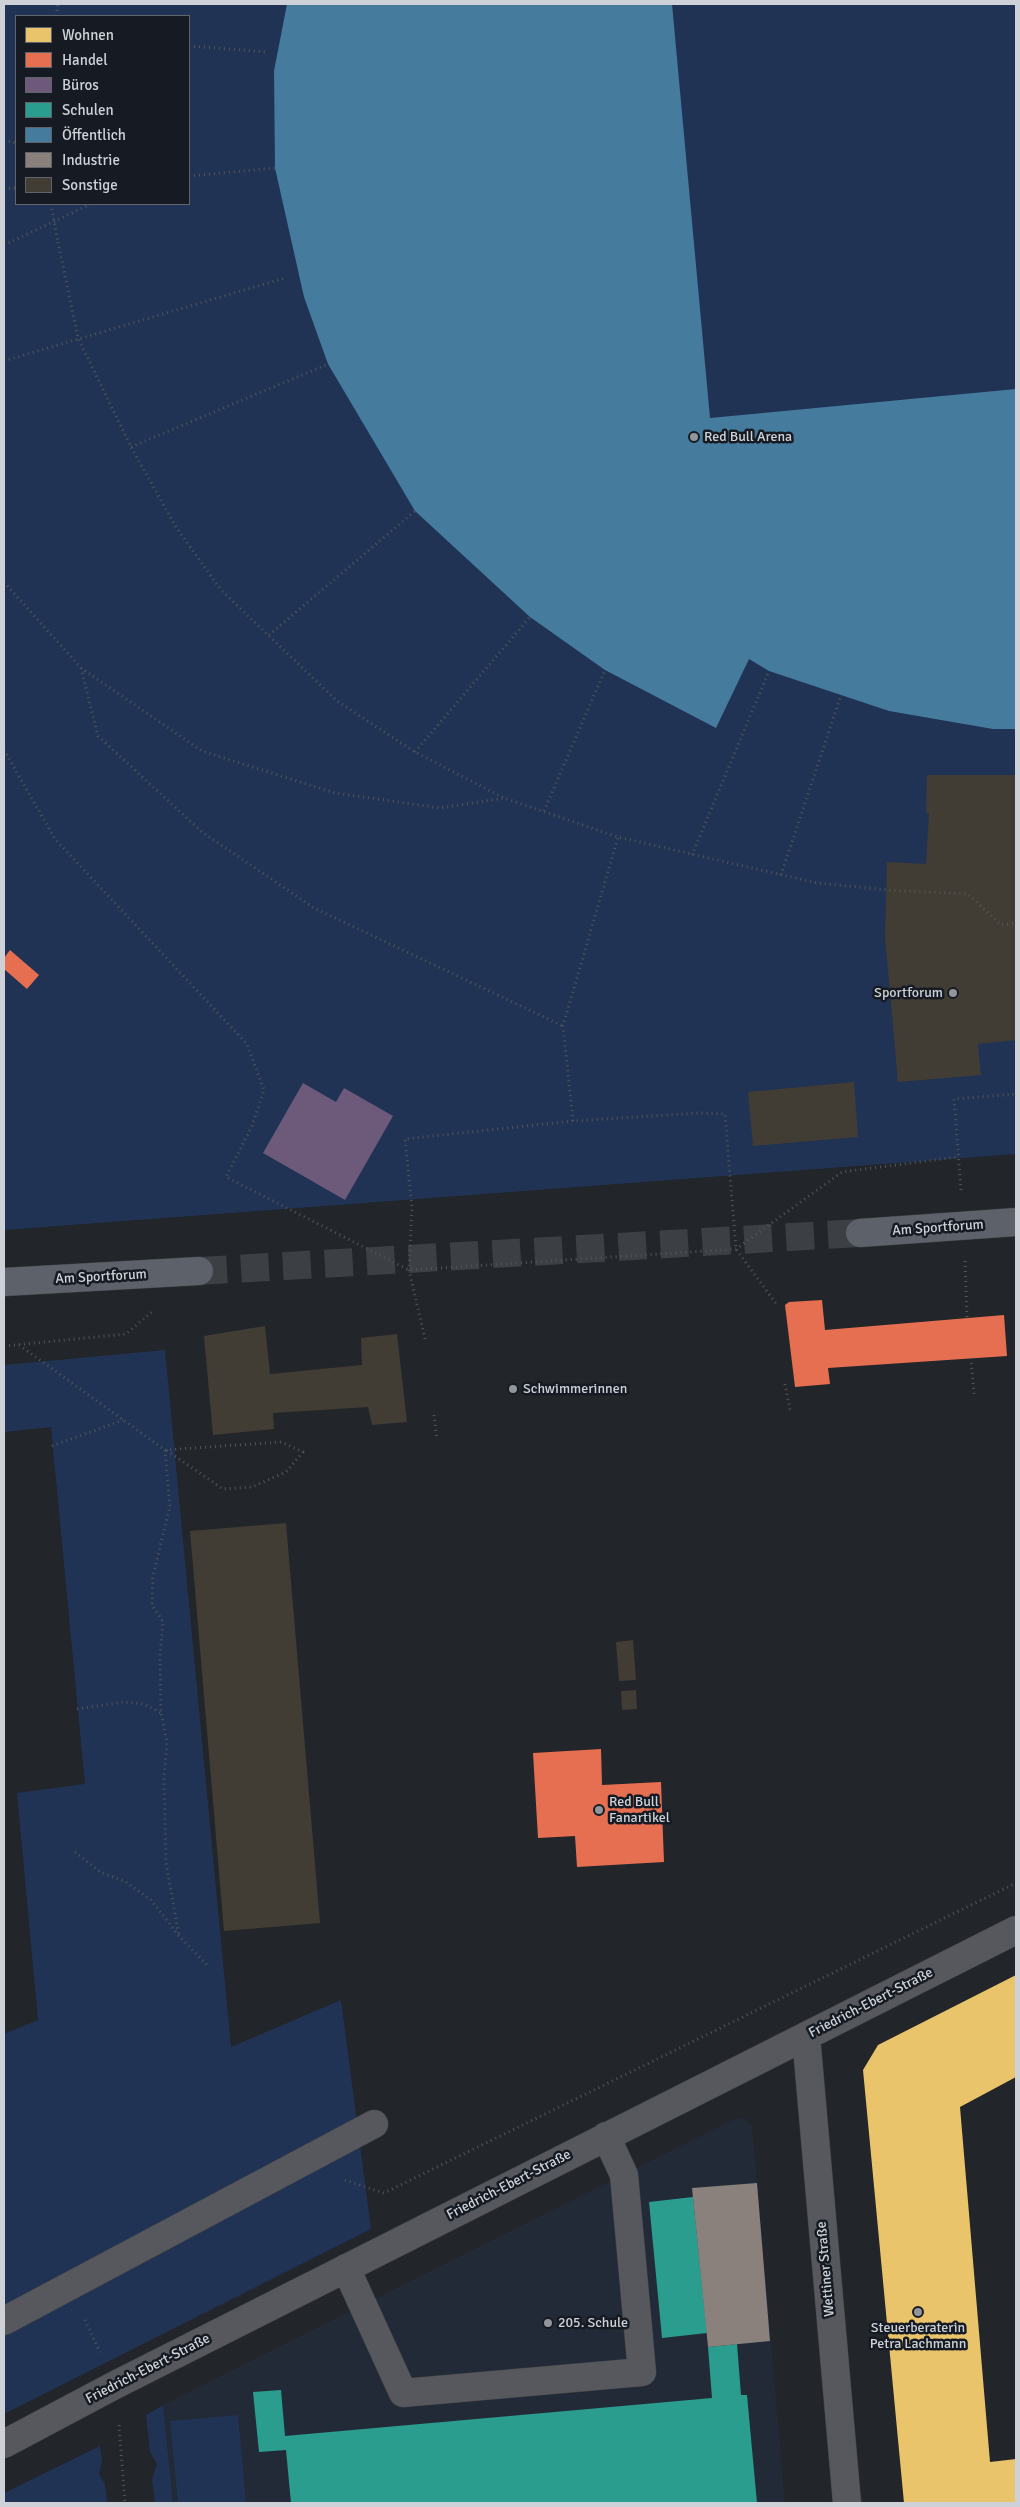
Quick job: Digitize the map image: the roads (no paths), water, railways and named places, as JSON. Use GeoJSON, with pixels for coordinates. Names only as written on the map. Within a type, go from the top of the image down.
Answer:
{"type":"FeatureCollection","features":[{"type":"Feature","properties":{"kind":"main road","name":"Am Sportforum"},"geometry":{"type":"LineString","coordinates":[[860,1233],[1016,1222]]}},
{"type":"Feature","properties":{"kind":"main road","name":"Am Sportforum"},"geometry":{"type":"LineString","coordinates":[[4,1282],[199,1271]]}},
{"type":"Feature","properties":{"kind":"street","name":"Friedrich-Ebert-Straße"},"geometry":{"type":"LineString","coordinates":[[4,2444],[346,2268],[1016,1930]]}},
{"type":"Feature","properties":{"kind":"street","name":"Wettiner Straße"},"geometry":{"type":"LineString","coordinates":[[806,2036],[847,2503]]}},
{"type":"Feature","properties":{"kind":"street"},"geometry":{"type":"LineString","coordinates":[[4,2321],[374,2124]]}},
{"type":"Feature","properties":{"kind":"street"},"geometry":{"type":"LineString","coordinates":[[346,2268],[403,2394],[642,2372],[624,2174],[606,2136]]}},
{"type":"Feature","properties":{"kind":"tunnel"},"geometry":{"type":"LineString","coordinates":[[199,1271],[860,1233]]}},
{"type":"Feature","properties":{"kind":"place","name":"Red Bull Arena"},"geometry":{"type":"Point","coordinates":[694,437]}},
{"type":"Feature","properties":{"kind":"place","name":"Sportforum"},"geometry":{"type":"Point","coordinates":[953,993]}},
{"type":"Feature","properties":{"kind":"place","name":"Schwimmerinnen"},"geometry":{"type":"Point","coordinates":[513,1389]}},
{"type":"Feature","properties":{"kind":"place","name":"Red Bull Fanartikel"},"geometry":{"type":"Point","coordinates":[599,1810]}},
{"type":"Feature","properties":{"kind":"place","name":"Steuerberaterin Petra Lachmann"},"geometry":{"type":"Point","coordinates":[918,2312]}},
{"type":"Feature","properties":{"kind":"place","name":"205. Schule"},"geometry":{"type":"Point","coordinates":[548,2323]}}]}
